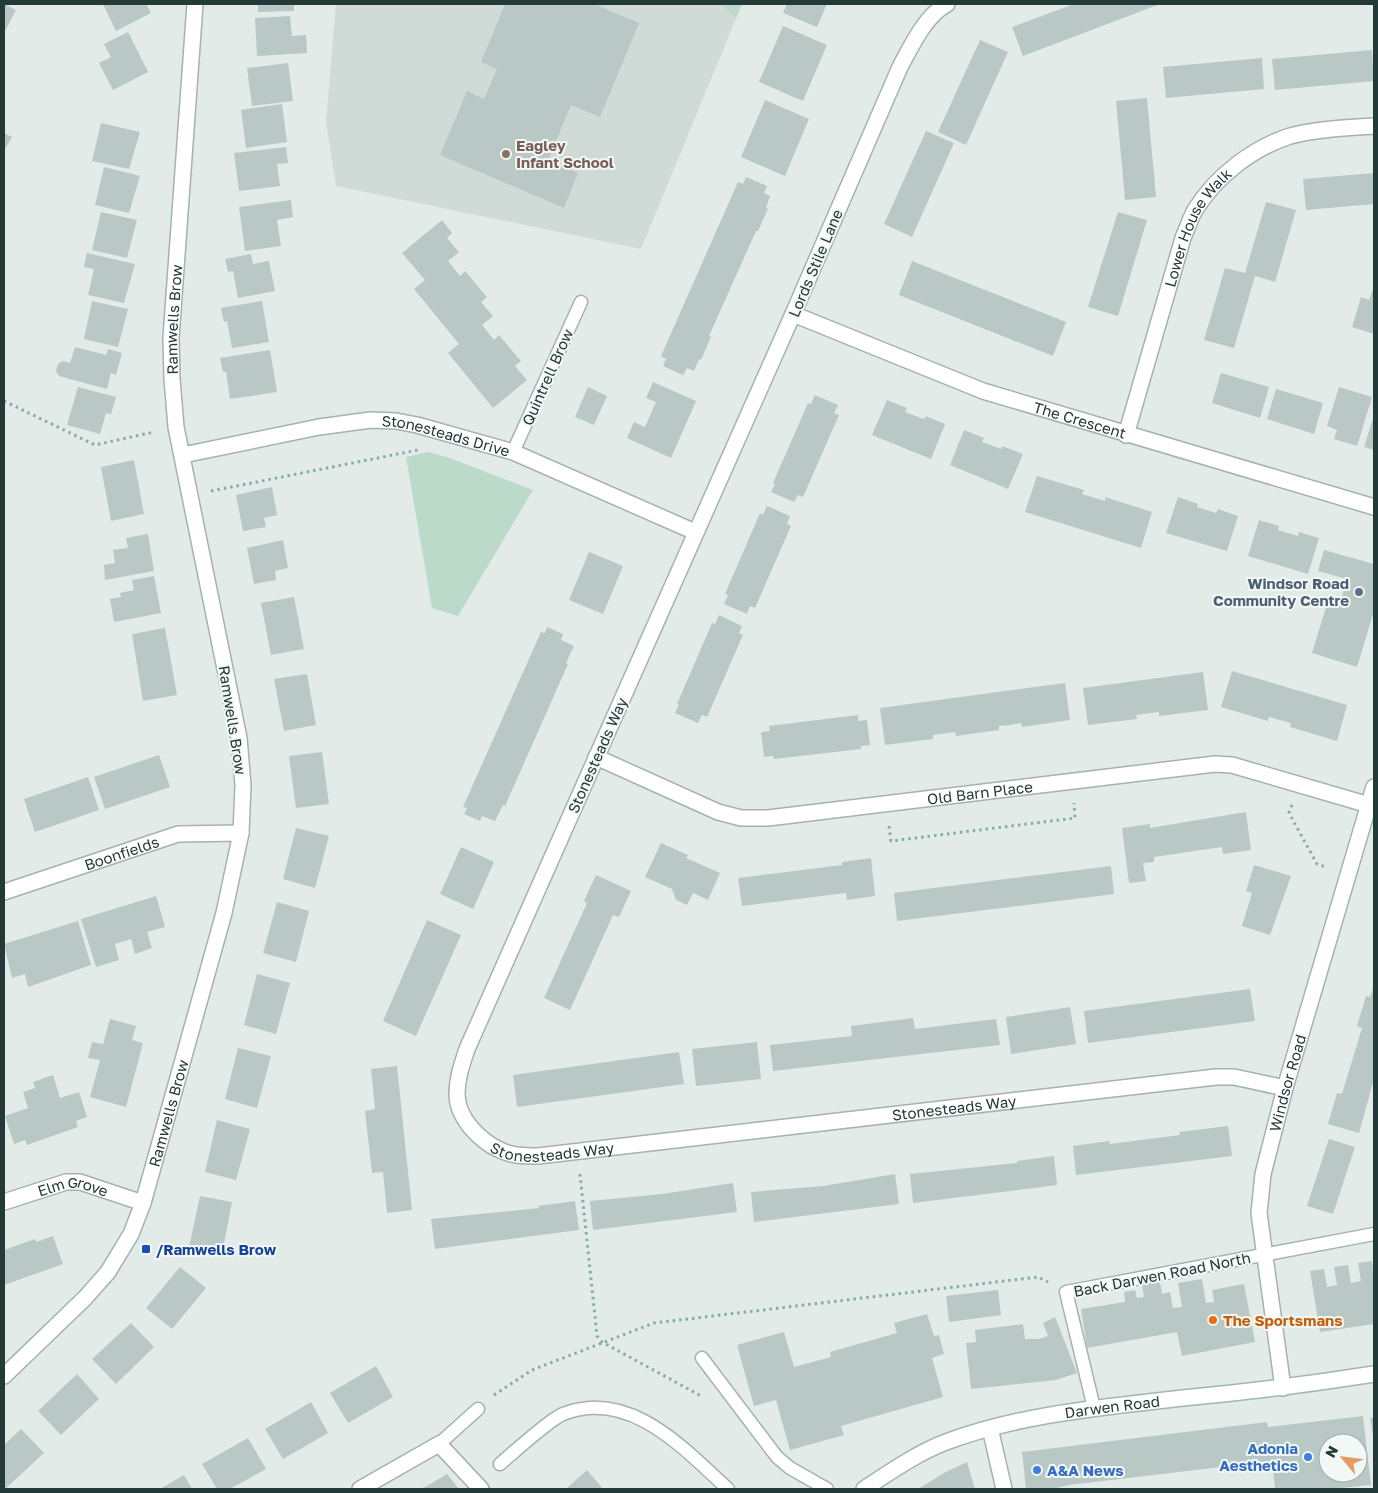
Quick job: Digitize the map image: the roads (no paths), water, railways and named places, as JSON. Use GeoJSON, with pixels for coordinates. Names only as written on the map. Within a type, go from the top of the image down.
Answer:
{"type":"FeatureCollection","features":[{"type":"Feature","properties":{"kind":"street","name":"Ramwells Brow"},"geometry":{"type":"LineString","coordinates":[[4,1376],[85,1298],[108,1272],[131,1234],[144,1203],[224,913],[241,833],[243,785],[239,738],[176,427],[172,379],[171,338],[194,4]]}},
{"type":"Feature","properties":{"kind":"street","name":"Lords Stile Lane"},"geometry":{"type":"LineString","coordinates":[[695,532],[793,314],[900,67],[918,34],[942,7],[947,4]]}},
{"type":"Feature","properties":{"kind":"street","name":"Lower House Walk"},"geometry":{"type":"LineString","coordinates":[[1126,435],[1183,238],[1195,210],[1216,184],[1235,166],[1262,147],[1291,136],[1322,130],[1374,126]]}},
{"type":"Feature","properties":{"kind":"street","name":"The Crescent"},"geometry":{"type":"LineString","coordinates":[[793,314],[983,391],[1126,435],[1374,507]]}},
{"type":"Feature","properties":{"kind":"street","name":"Stonesteads Drive"},"geometry":{"type":"LineString","coordinates":[[183,455],[319,427],[371,420],[396,421],[441,431],[513,452],[695,532]]}},
{"type":"Feature","properties":{"kind":"street","name":"Stonesteads Way"},"geometry":{"type":"LineString","coordinates":[[695,532],[467,1049],[458,1075],[457,1096],[464,1118],[480,1137],[500,1150],[518,1156],[538,1156],[1216,1077],[1234,1077],[1285,1088]]}},
{"type":"Feature","properties":{"kind":"street","name":"Old Barn Place"},"geometry":{"type":"LineString","coordinates":[[596,757],[718,812],[741,818],[768,818],[1214,764],[1232,765],[1369,805]]}},
{"type":"Feature","properties":{"kind":"street","name":"Windsor Road"},"geometry":{"type":"LineString","coordinates":[[1283,1388],[1259,1213],[1263,1174],[1285,1088],[1374,787]]}},
{"type":"Feature","properties":{"kind":"street","name":"Boonfields"},"geometry":{"type":"LineString","coordinates":[[4,892],[178,834],[241,833]]}},
{"type":"Feature","properties":{"kind":"street","name":"Elm Grove"},"geometry":{"type":"LineString","coordinates":[[4,1202],[66,1182],[80,1182],[144,1203]]}},
{"type":"Feature","properties":{"kind":"street","name":"Darwen Road"},"geometry":{"type":"LineString","coordinates":[[864,1489],[900,1466],[945,1442],[990,1428],[1094,1408],[1283,1388],[1374,1374]]}},
{"type":"Feature","properties":{"kind":"street"},"geometry":{"type":"LineString","coordinates":[[990,1428],[1004,1489]]}},
{"type":"Feature","properties":{"kind":"street"},"geometry":{"type":"LineString","coordinates":[[360,1489],[439,1444],[481,1489]]}},
{"type":"Feature","properties":{"kind":"lane","name":"Quintrell Brow"},"geometry":{"type":"LineString","coordinates":[[513,452],[581,302]]}},
{"type":"Feature","properties":{"kind":"lane","name":"Back Darwen Road North"},"geometry":{"type":"LineString","coordinates":[[1094,1408],[1066,1292],[1374,1234]]}},
{"type":"Feature","properties":{"kind":"lane"},"geometry":{"type":"LineString","coordinates":[[702,1358],[776,1457],[790,1468],[827,1489]]}},
{"type":"Feature","properties":{"kind":"lane"},"geometry":{"type":"LineString","coordinates":[[500,1464],[562,1415],[593,1407],[631,1414],[662,1430],[728,1489]]}},
{"type":"Feature","properties":{"kind":"lane"},"geometry":{"type":"LineString","coordinates":[[439,1444],[478,1409]]}},
{"type":"Feature","properties":{"kind":"place","name":"Eagley Infant School"},"geometry":{"type":"Point","coordinates":[506,154]}},
{"type":"Feature","properties":{"kind":"place","name":"Windsor Road Community Centre"},"geometry":{"type":"Point","coordinates":[1359,592]}},
{"type":"Feature","properties":{"kind":"place","name":"/Ramwells Brow"},"geometry":{"type":"Point","coordinates":[146,1249]}},
{"type":"Feature","properties":{"kind":"place","name":"The Sportsmans"},"geometry":{"type":"Point","coordinates":[1213,1320]}},
{"type":"Feature","properties":{"kind":"place","name":"Adonia Aesthetics"},"geometry":{"type":"Point","coordinates":[1308,1457]}},
{"type":"Feature","properties":{"kind":"place","name":"A&A News"},"geometry":{"type":"Point","coordinates":[1037,1470]}}]}
